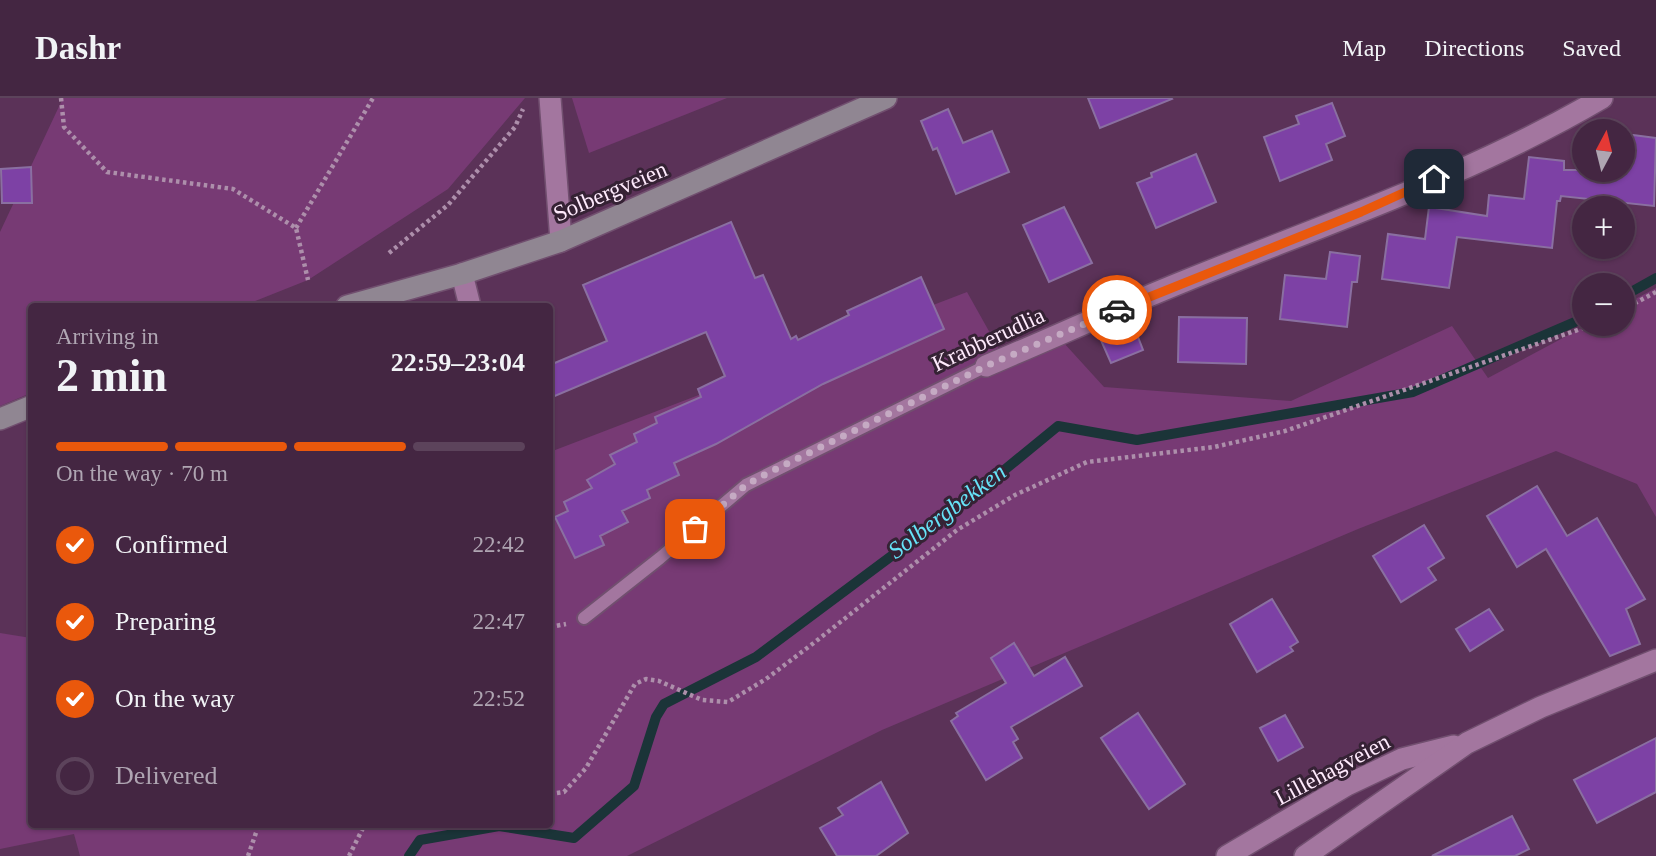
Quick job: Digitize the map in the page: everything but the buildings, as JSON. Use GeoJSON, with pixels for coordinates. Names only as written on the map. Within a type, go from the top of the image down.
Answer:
{"type":"FeatureCollection","features":[{"type":"Feature","properties":{"kind":"street"},"geometry":{"type":"LineString","coordinates":[[550,98],[561,241]]}},
{"type":"Feature","properties":{"kind":"street","name":"Solbergveien"},"geometry":{"type":"LineString","coordinates":[[357,303],[462,274],[561,241],[886,98]]}},
{"type":"Feature","properties":{"kind":"street","name":"Krabberudlia"},"geometry":{"type":"LineString","coordinates":[[986,366],[1184,281],[1361,212],[1556,125],[1602,98]]}},
{"type":"Feature","properties":{"kind":"street"},"geometry":{"type":"LineString","coordinates":[[462,274],[469,303]]}},
{"type":"Feature","properties":{"kind":"street"},"geometry":{"type":"LineString","coordinates":[[0,419],[28,408]]}},
{"type":"Feature","properties":{"kind":"street","name":"Lillehagveien"},"geometry":{"type":"LineString","coordinates":[[1305,856],[1467,743],[1541,707],[1656,660]]}},
{"type":"Feature","properties":{"kind":"street","name":"Lillehagveien"},"geometry":{"type":"LineString","coordinates":[[1227,856],[1347,785],[1402,759],[1467,743]]}},
{"type":"Feature","properties":{"kind":"lane","name":"Krabberudlia"},"geometry":{"type":"LineString","coordinates":[[584,618],[746,485],[986,366]]}},
{"type":"Feature","properties":{"kind":"path"},"geometry":{"type":"LineString","coordinates":[[61,98],[64,127],[107,172],[233,188],[296,228]]}},
{"type":"Feature","properties":{"kind":"path"},"geometry":{"type":"LineString","coordinates":[[308,279],[296,228],[373,98]]}},
{"type":"Feature","properties":{"kind":"path"},"geometry":{"type":"LineString","coordinates":[[389,253],[448,205],[515,127],[527,98]]}},
{"type":"Feature","properties":{"kind":"path"},"geometry":{"type":"LineString","coordinates":[[1635,303],[1656,292]]}},
{"type":"Feature","properties":{"kind":"path"},"geometry":{"type":"LineString","coordinates":[[553,794],[564,792],[586,768],[635,684],[646,679],[659,681],[702,701],[728,702],[815,642],[957,530],[1015,495],[1087,462],[1214,447],[1285,431],[1572,332]]}},
{"type":"Feature","properties":{"kind":"path"},"geometry":{"type":"LineString","coordinates":[[248,856],[257,828]]}},
{"type":"Feature","properties":{"kind":"path"},"geometry":{"type":"LineString","coordinates":[[349,856],[363,828]]}},
{"type":"Feature","properties":{"kind":"shaded area"},"geometry":{"type":"Polygon","coordinates":[[[63,98],[525,98],[448,189],[308,280],[250,303],[28,303],[28,394],[0,406],[0,232],[63,98]]]}},
{"type":"Feature","properties":{"kind":"shaded area"},"geometry":{"type":"Polygon","coordinates":[[[572,98],[727,98],[589,153],[572,98]]]}},
{"type":"Feature","properties":{"kind":"shaded area"},"geometry":{"type":"Polygon","coordinates":[[[1656,288],[1656,517],[1637,484],[1556,451],[1358,529],[882,730],[627,856],[80,856],[74,834],[0,849],[0,633],[28,638],[28,828],[553,828],[553,451],[967,292],[1004,358],[1063,342],[1104,387],[1291,401],[1452,326],[1488,378],[1572,333],[1572,336],[1635,336],[1635,299],[1656,288]]]}},
{"type":"Feature","properties":{"kind":"waterway","name":"Solbergbekken"},"geometry":{"type":"LineString","coordinates":[[1635,290],[1656,278]]}},
{"type":"Feature","properties":{"kind":"waterway","name":"Solbergbekken"},"geometry":{"type":"LineString","coordinates":[[512,828],[574,838],[634,786],[656,717],[664,704],[756,657],[980,490],[1058,426],[1137,440],[1413,392],[1572,323]]}},
{"type":"Feature","properties":{"kind":"waterway","name":"Solbergbekken"},"geometry":{"type":"LineString","coordinates":[[409,856],[420,840],[488,828]]}},
{"type":"Feature","properties":{"kind":"way so far"},"geometry":{"type":"LineString","coordinates":[[695,529],[746,485],[764,475],[986,366],[1117,310]]}},
{"type":"Feature","properties":{"kind":"route"},"geometry":{"type":"LineString","coordinates":[[1117,310],[1361,212],[1434,179]]}}]}
